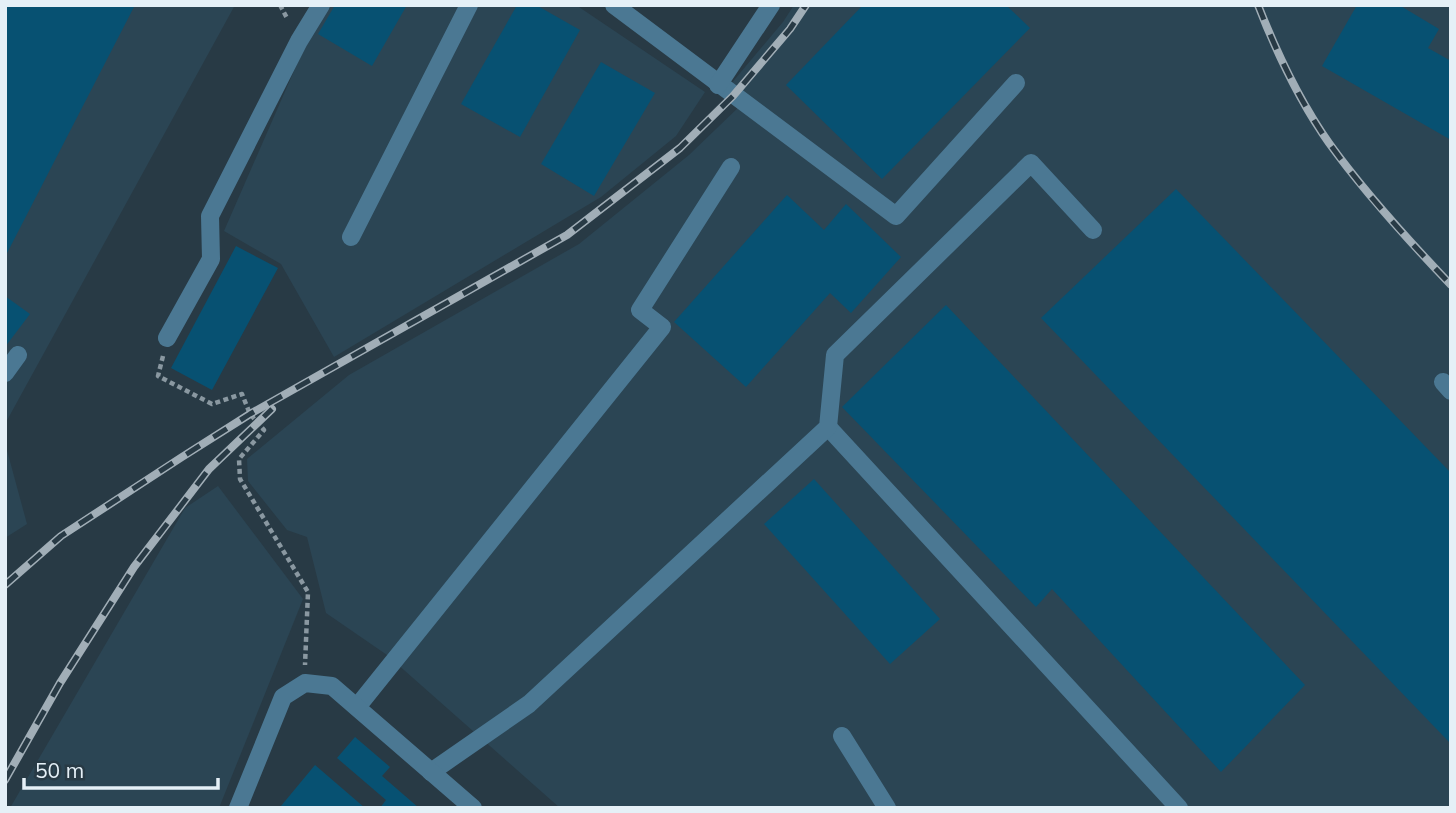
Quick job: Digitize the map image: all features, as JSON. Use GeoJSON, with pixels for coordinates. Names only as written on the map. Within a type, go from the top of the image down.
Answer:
{"type":"FeatureCollection","features":[{"type":"Feature","properties":{"kind":"lane"},"geometry":{"type":"LineString","coordinates":[[167,338],[211,259],[210,216],[299,41],[321,5]]}},
{"type":"Feature","properties":{"kind":"lane"},"geometry":{"type":"LineString","coordinates":[[351,237],[469,5]]}},
{"type":"Feature","properties":{"kind":"lane"},"geometry":{"type":"LineString","coordinates":[[614,5],[896,216],[1016,83]]}},
{"type":"Feature","properties":{"kind":"lane"},"geometry":{"type":"LineString","coordinates":[[718,85],[771,5]]}},
{"type":"Feature","properties":{"kind":"lane"},"geometry":{"type":"LineString","coordinates":[[431,772],[529,704],[828,428],[835,355],[1031,163],[1093,230]]}},
{"type":"Feature","properties":{"kind":"lane"},"geometry":{"type":"LineString","coordinates":[[357,707],[662,327],[640,310],[731,167]]}},
{"type":"Feature","properties":{"kind":"lane"},"geometry":{"type":"LineString","coordinates":[[5,373],[18,355]]}},
{"type":"Feature","properties":{"kind":"lane"},"geometry":{"type":"LineString","coordinates":[[828,428],[1179,808]]}},
{"type":"Feature","properties":{"kind":"lane"},"geometry":{"type":"LineString","coordinates":[[238,808],[283,697],[305,683],[332,686],[472,808]]}},
{"type":"Feature","properties":{"kind":"lane"},"geometry":{"type":"LineString","coordinates":[[842,736],[887,808]]}},
{"type":"Feature","properties":{"kind":"path"},"geometry":{"type":"LineString","coordinates":[[167,338],[158,376],[212,404],[242,394],[250,414],[264,430],[239,460],[240,479],[308,592],[305,683]]}},
{"type":"Feature","properties":{"kind":"shaded area"},"geometry":{"type":"Polygon","coordinates":[[[5,5],[235,5],[5,424],[5,5]]]}},
{"type":"Feature","properties":{"kind":"shaded area"},"geometry":{"type":"Polygon","coordinates":[[[329,5],[576,5],[705,92],[676,136],[601,197],[334,357],[281,264],[224,231],[304,48],[329,5]]]}},
{"type":"Feature","properties":{"kind":"shaded area"},"geometry":{"type":"Polygon","coordinates":[[[794,5],[1451,5],[1451,808],[560,808],[387,655],[326,613],[307,537],[287,530],[248,481],[247,459],[349,375],[579,244],[689,155],[742,104],[725,91],[794,5]]]}},
{"type":"Feature","properties":{"kind":"shaded area"},"geometry":{"type":"Polygon","coordinates":[[[5,443],[27,524],[5,538],[5,443]]]}},
{"type":"Feature","properties":{"kind":"shaded area"},"geometry":{"type":"Polygon","coordinates":[[[218,486],[303,599],[219,808],[10,808],[185,508],[218,486]]]}},
{"type":"Feature","properties":{"kind":"building"},"geometry":{"type":"Polygon","coordinates":[[[5,5],[135,5],[5,257],[5,5]]]}},
{"type":"Feature","properties":{"kind":"building"},"geometry":{"type":"Polygon","coordinates":[[[335,5],[407,5],[372,66],[318,34],[335,5]]]}},
{"type":"Feature","properties":{"kind":"building"},"geometry":{"type":"Polygon","coordinates":[[[517,5],[536,5],[580,30],[520,137],[461,104],[517,5]]]}},
{"type":"Feature","properties":{"kind":"building"},"geometry":{"type":"Polygon","coordinates":[[[863,5],[1006,5],[1030,28],[882,179],[786,85],[863,5]]]}},
{"type":"Feature","properties":{"kind":"building"},"geometry":{"type":"Polygon","coordinates":[[[1357,5],[1399,5],[1439,29],[1428,48],[1451,61],[1451,140],[1322,66],[1357,5]]]}},
{"type":"Feature","properties":{"kind":"building"},"geometry":{"type":"Polygon","coordinates":[[[601,62],[655,93],[594,196],[541,164],[601,62]]]}},
{"type":"Feature","properties":{"kind":"building"},"geometry":{"type":"Polygon","coordinates":[[[1176,189],[1451,473],[1451,744],[1041,318],[1176,189]]]}},
{"type":"Feature","properties":{"kind":"building"},"geometry":{"type":"Polygon","coordinates":[[[787,195],[824,230],[846,204],[901,257],[851,313],[830,293],[746,387],[674,322],[787,195]]]}},
{"type":"Feature","properties":{"kind":"building"},"geometry":{"type":"Polygon","coordinates":[[[236,246],[278,268],[212,390],[171,368],[236,246]]]}},
{"type":"Feature","properties":{"kind":"building"},"geometry":{"type":"Polygon","coordinates":[[[5,296],[30,314],[5,347],[5,296]]]}},
{"type":"Feature","properties":{"kind":"building"},"geometry":{"type":"Polygon","coordinates":[[[946,305],[1305,685],[1221,772],[1052,589],[1036,607],[842,407],[946,305]]]}},
{"type":"Feature","properties":{"kind":"building"},"geometry":{"type":"Polygon","coordinates":[[[814,479],[940,619],[890,664],[764,524],[814,479]]]}},
{"type":"Feature","properties":{"kind":"building"},"geometry":{"type":"Polygon","coordinates":[[[355,737],[390,767],[382,776],[419,808],[380,808],[386,800],[337,758],[355,737]]]}},
{"type":"Feature","properties":{"kind":"building"},"geometry":{"type":"Polygon","coordinates":[[[315,765],[365,808],[283,808],[281,806],[315,765]]]}},
{"type":"Feature","properties":{"kind":"railway"},"geometry":{"type":"LineString","coordinates":[[5,585],[61,536],[250,414],[567,235],[680,148],[733,96],[790,29],[806,5]]}},
{"type":"Feature","properties":{"kind":"railway"},"geometry":{"type":"LineString","coordinates":[[1258,5],[1289,76],[1329,143],[1387,216],[1451,285]]}},
{"type":"Feature","properties":{"kind":"railway"},"geometry":{"type":"LineString","coordinates":[[5,780],[60,683],[134,567],[209,469],[272,409]]}}]}
